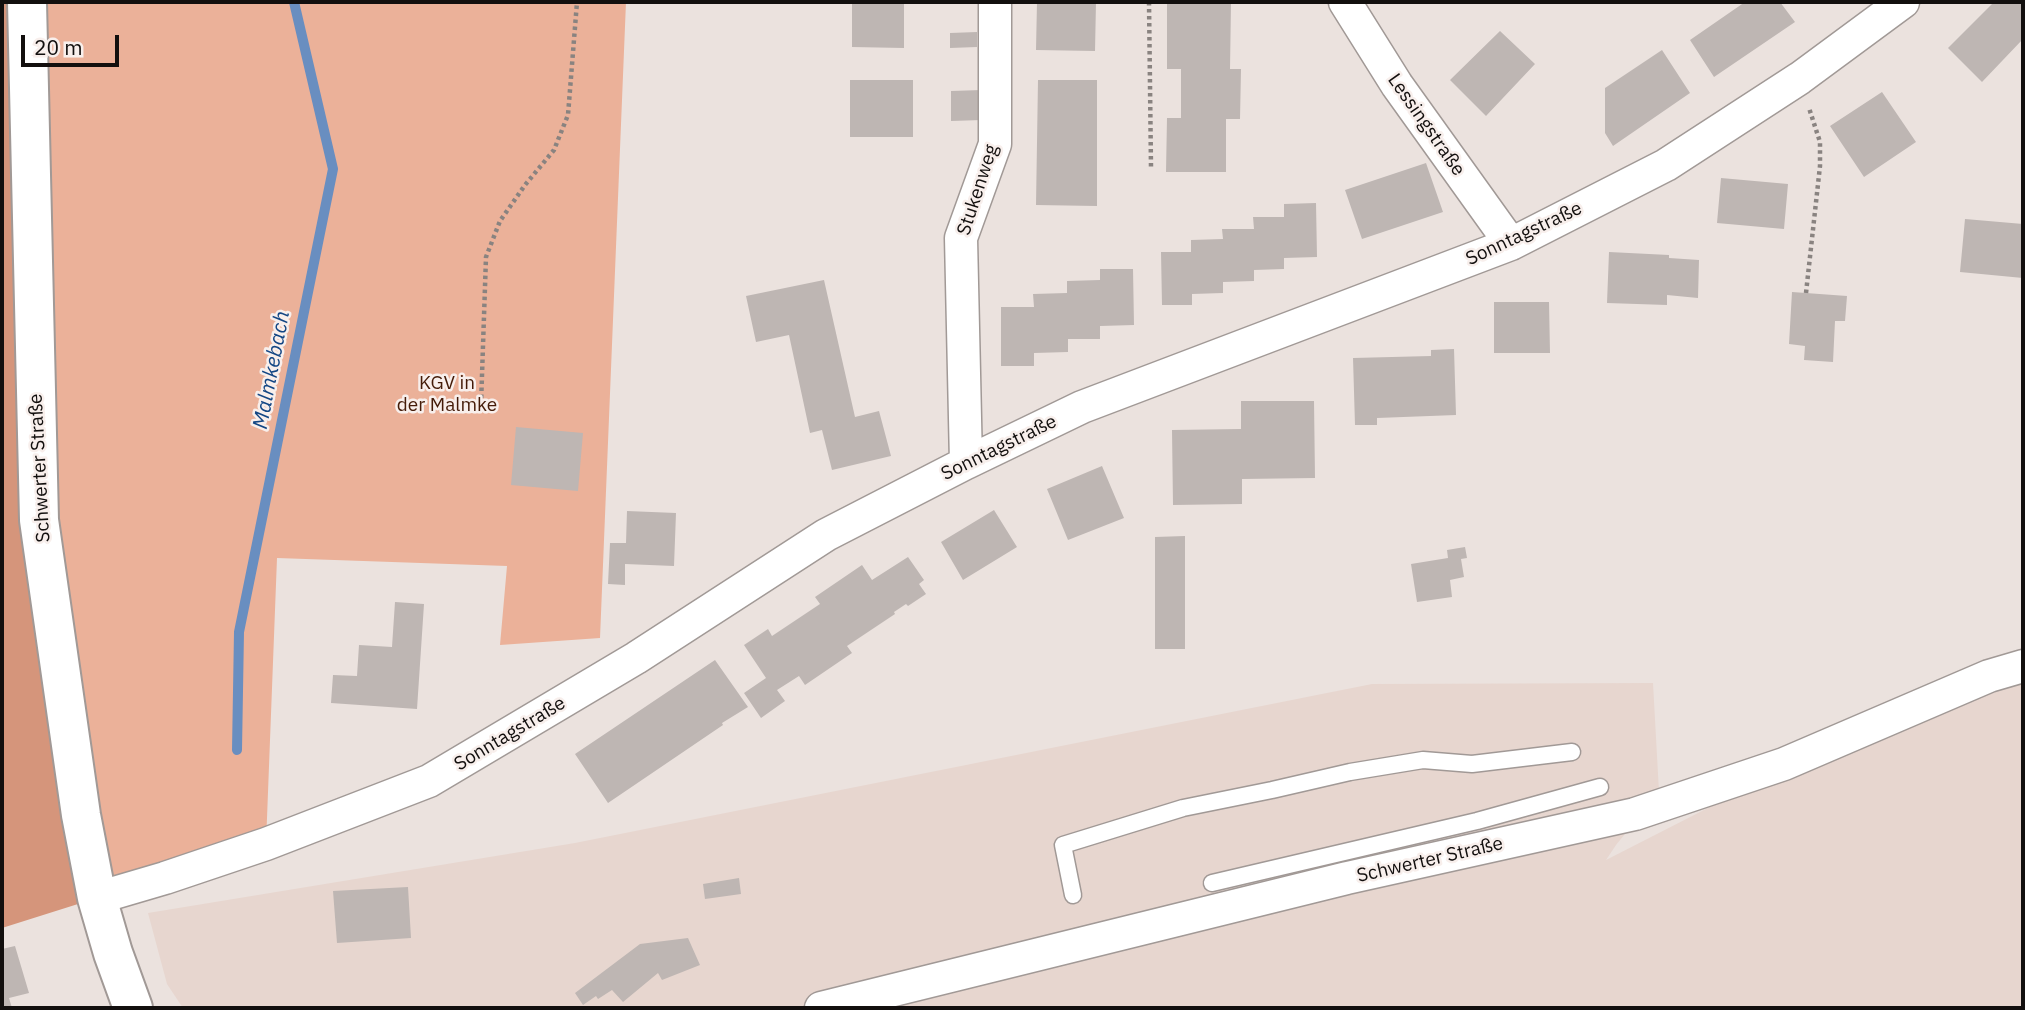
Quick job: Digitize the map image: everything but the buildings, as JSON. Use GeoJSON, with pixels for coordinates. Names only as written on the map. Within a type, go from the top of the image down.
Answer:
{"type":"FeatureCollection","features":[{"type":"Feature","properties":{"kind":"main road","name":"Schwerter Straße"},"geometry":{"type":"LineString","coordinates":[[27,2],[39,520],[81,815],[97,898],[133,1008]]}},
{"type":"Feature","properties":{"kind":"street","name":"Stukenweg"},"geometry":{"type":"LineString","coordinates":[[966,463],[961,239],[995,144],[995,2]]}},
{"type":"Feature","properties":{"kind":"street","name":"Lessingstraße"},"geometry":{"type":"LineString","coordinates":[[1345,2],[1397,85],[1511,244]]}},
{"type":"Feature","properties":{"kind":"street","name":"Sonntagstraße"},"geometry":{"type":"LineString","coordinates":[[97,898],[265,844],[429,781],[636,658],[826,535],[966,463],[1082,407],[1511,244],[1666,164],[1800,78],[1903,2]]}},
{"type":"Feature","properties":{"kind":"street","name":"Schwerter Straße"},"geometry":{"type":"LineString","coordinates":[[821,1008],[1347,878],[1635,814],[1784,764],[1989,676],[2023,666]]}},
{"type":"Feature","properties":{"kind":"lane"},"geometry":{"type":"LineString","coordinates":[[1073,895],[1063,845],[1183,808],[1350,772],[1423,760],[1472,764],[1572,752]]}},
{"type":"Feature","properties":{"kind":"lane"},"geometry":{"type":"LineString","coordinates":[[1212,883],[1478,821],[1600,787]]}},
{"type":"Feature","properties":{"kind":"path"},"geometry":{"type":"LineString","coordinates":[[481,405],[486,257],[500,221],[525,185],[555,150],[568,115],[577,2]]}},
{"type":"Feature","properties":{"kind":"path"},"geometry":{"type":"LineString","coordinates":[[1149,2],[1151,167]]}},
{"type":"Feature","properties":{"kind":"path"},"geometry":{"type":"LineString","coordinates":[[1800,78],[1820,142],[1820,166],[1806,293]]}},
{"type":"Feature","properties":{"kind":"shaded area"},"geometry":{"type":"Polygon","coordinates":[[[2,2],[27,2],[39,520],[97,898],[2,928],[2,2]]]}},
{"type":"Feature","properties":{"kind":"shaded area"},"geometry":{"type":"Polygon","coordinates":[[[2023,647],[2023,1008],[183,1008],[167,984],[148,913],[575,843],[1372,684],[1653,683],[1659,792],[1606,860],[2023,647]]]}},
{"type":"Feature","properties":{"kind":"green space","name":"KGV in der Malmke"},"geometry":{"type":"Polygon","coordinates":[[[27,2],[626,2],[600,638],[500,645],[507,566],[277,558],[266,844],[97,898],[39,520],[27,2]]]}},
{"type":"Feature","properties":{"kind":"waterway","name":"Malmkebach"},"geometry":{"type":"LineString","coordinates":[[237,750],[239,632],[333,169],[294,2]]}}]}
